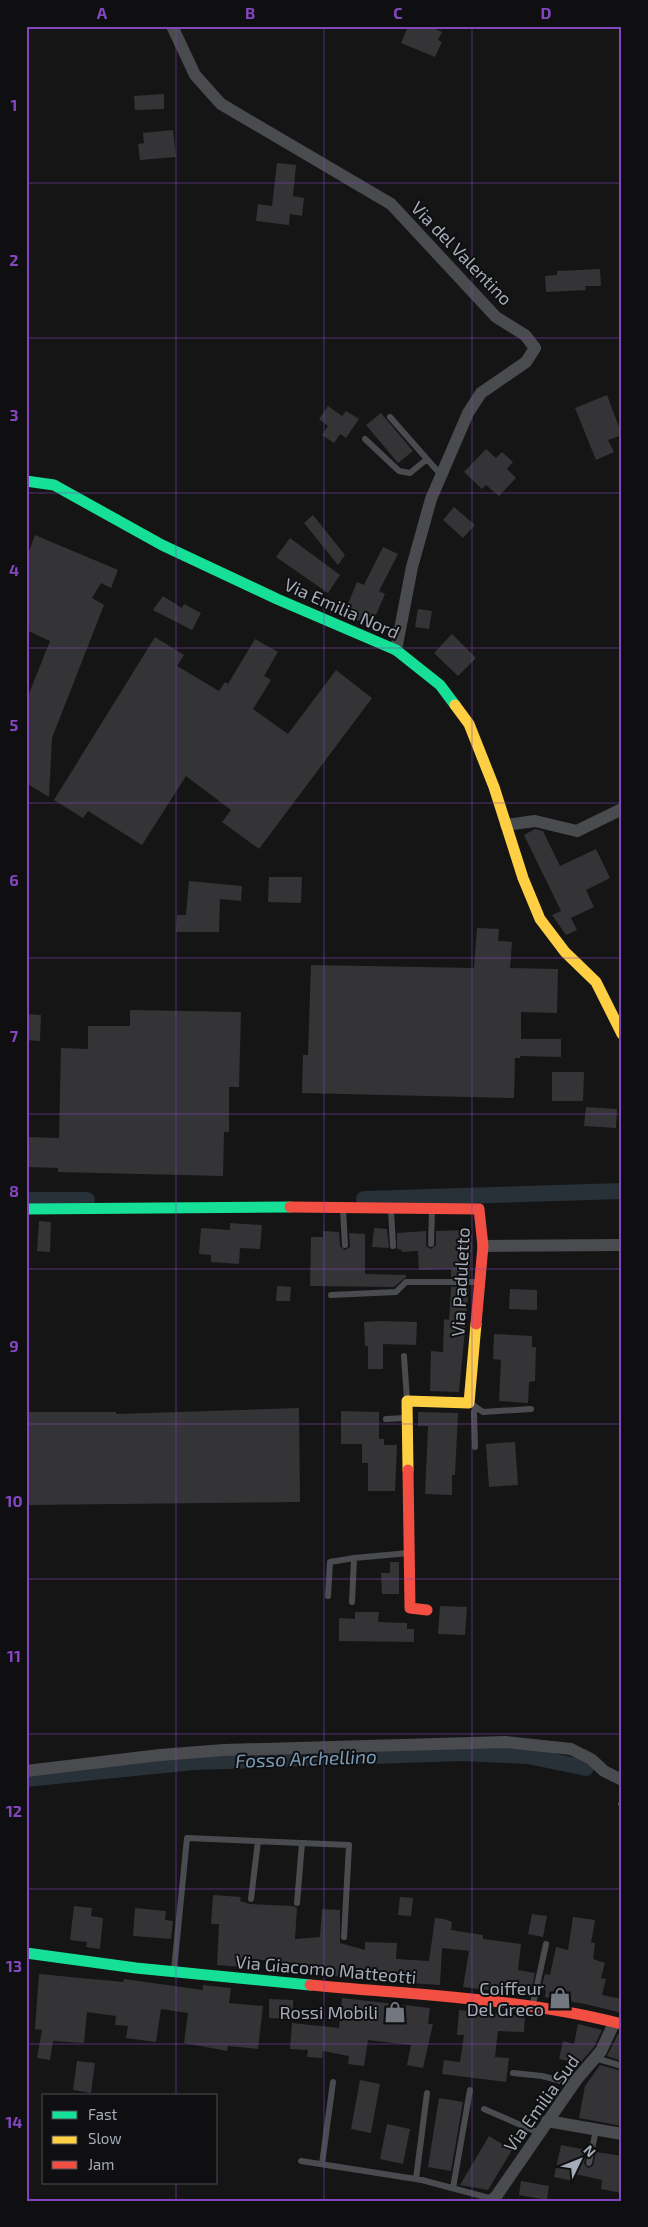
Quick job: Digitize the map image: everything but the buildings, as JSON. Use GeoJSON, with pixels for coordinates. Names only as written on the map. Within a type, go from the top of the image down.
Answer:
{"type":"FeatureCollection","features":[{"type":"Feature","properties":{"kind":"street","name":"Via del Valentino"},"geometry":{"type":"LineString","coordinates":[[172,26],[194,75],[221,104],[391,204],[496,317],[525,335],[534,348],[526,362],[481,393],[468,413],[431,499],[412,567],[396,650]]}},
{"type":"Feature","properties":{"kind":"street","name":"Via Emilia Nord"},"geometry":{"type":"LineString","coordinates":[[26,481],[54,485],[162,545],[277,599],[396,650],[440,685],[469,724],[494,787],[523,878],[540,919],[565,952],[596,982],[622,1034]]}},
{"type":"Feature","properties":{"kind":"street"},"geometry":{"type":"LineString","coordinates":[[506,826],[535,821],[577,831],[622,809]]}},
{"type":"Feature","properties":{"kind":"street","name":"Via Paduletto"},"geometry":{"type":"LineString","coordinates":[[26,1209],[342,1207],[479,1209],[483,1246],[473,1405]]}},
{"type":"Feature","properties":{"kind":"street"},"geometry":{"type":"LineString","coordinates":[[483,1246],[622,1245]]}},
{"type":"Feature","properties":{"kind":"street"},"geometry":{"type":"LineString","coordinates":[[426,1610],[410,1608],[407,1400],[473,1405]]}},
{"type":"Feature","properties":{"kind":"street"},"geometry":{"type":"LineString","coordinates":[[26,1771],[160,1755],[224,1750],[506,1742],[571,1749],[591,1759],[604,1771],[622,1780]]}},
{"type":"Feature","properties":{"kind":"street","name":"Via Giacomo Matteotti"},"geometry":{"type":"LineString","coordinates":[[26,1954],[174,1972],[533,2006],[583,2014],[618,2024]]}},
{"type":"Feature","properties":{"kind":"street","name":"Via Emilia Sud"},"geometry":{"type":"LineString","coordinates":[[492,2200],[573,2084],[601,2051],[618,2024]]}},
{"type":"Feature","properties":{"kind":"street"},"geometry":{"type":"LineString","coordinates":[[547,2121],[622,2134]]}},
{"type":"Feature","properties":{"kind":"lane"},"geometry":{"type":"LineString","coordinates":[[390,417],[441,475]]}},
{"type":"Feature","properties":{"kind":"lane"},"geometry":{"type":"LineString","coordinates":[[365,439],[399,471],[410,472],[427,459]]}},
{"type":"Feature","properties":{"kind":"lane"},"geometry":{"type":"LineString","coordinates":[[342,1207],[345,1245]]}},
{"type":"Feature","properties":{"kind":"lane"},"geometry":{"type":"LineString","coordinates":[[391,1208],[393,1246]]}},
{"type":"Feature","properties":{"kind":"lane"},"geometry":{"type":"LineString","coordinates":[[431,1244],[432,1208]]}},
{"type":"Feature","properties":{"kind":"lane"},"geometry":{"type":"LineString","coordinates":[[331,1295],[396,1292],[406,1282],[480,1282]]}},
{"type":"Feature","properties":{"kind":"lane"},"geometry":{"type":"LineString","coordinates":[[404,1356],[407,1400]]}},
{"type":"Feature","properties":{"kind":"lane"},"geometry":{"type":"LineString","coordinates":[[473,1405],[483,1412],[532,1410]]}},
{"type":"Feature","properties":{"kind":"lane"},"geometry":{"type":"LineString","coordinates":[[473,1405],[475,1447]]}},
{"type":"Feature","properties":{"kind":"lane"},"geometry":{"type":"LineString","coordinates":[[386,1419],[407,1418]]}},
{"type":"Feature","properties":{"kind":"lane"},"geometry":{"type":"LineString","coordinates":[[328,1596],[330,1562],[409,1553]]}},
{"type":"Feature","properties":{"kind":"lane"},"geometry":{"type":"LineString","coordinates":[[352,1602],[354,1558]]}},
{"type":"Feature","properties":{"kind":"lane"},"geometry":{"type":"LineString","coordinates":[[174,1972],[187,1838],[349,1846],[344,1937]]}},
{"type":"Feature","properties":{"kind":"lane"},"geometry":{"type":"LineString","coordinates":[[251,1899],[258,1841]]}},
{"type":"Feature","properties":{"kind":"lane"},"geometry":{"type":"LineString","coordinates":[[297,1904],[302,1843]]}},
{"type":"Feature","properties":{"kind":"lane"},"geometry":{"type":"LineString","coordinates":[[533,2006],[546,1944]]}},
{"type":"Feature","properties":{"kind":"lane"},"geometry":{"type":"LineString","coordinates":[[595,2058],[622,2066]]}},
{"type":"Feature","properties":{"kind":"lane"},"geometry":{"type":"LineString","coordinates":[[513,2073],[542,2076],[573,2084]]}},
{"type":"Feature","properties":{"kind":"lane"},"geometry":{"type":"LineString","coordinates":[[322,2164],[333,2082]]}},
{"type":"Feature","properties":{"kind":"lane"},"geometry":{"type":"LineString","coordinates":[[453,2188],[470,2090]]}},
{"type":"Feature","properties":{"kind":"lane"},"geometry":{"type":"LineString","coordinates":[[416,2179],[427,2093]]}},
{"type":"Feature","properties":{"kind":"lane"},"geometry":{"type":"LineString","coordinates":[[484,2109],[539,2133]]}},
{"type":"Feature","properties":{"kind":"lane"},"geometry":{"type":"LineString","coordinates":[[589,2163],[596,2130]]}},
{"type":"Feature","properties":{"kind":"lane"},"geometry":{"type":"LineString","coordinates":[[301,2160],[416,2179],[492,2200]]}},
{"type":"Feature","properties":{"kind":"waterway"},"geometry":{"type":"LineString","coordinates":[[364,1199],[622,1191]]}},
{"type":"Feature","properties":{"kind":"waterway"},"geometry":{"type":"LineString","coordinates":[[26,1200],[87,1200]]}},
{"type":"Feature","properties":{"kind":"waterway","name":"Fosso Archellino"},"geometry":{"type":"LineString","coordinates":[[26,1779],[194,1762],[461,1753],[528,1756],[586,1768]]}},
{"type":"Feature","properties":{"kind":"traffic: fast"},"geometry":{"type":"LineString","coordinates":[[26,481],[54,485],[162,545],[277,599],[396,650],[440,685],[455,705]]}},
{"type":"Feature","properties":{"kind":"traffic: fast"},"geometry":{"type":"LineString","coordinates":[[26,1209],[290,1207]]}},
{"type":"Feature","properties":{"kind":"traffic: fast"},"geometry":{"type":"LineString","coordinates":[[26,1953],[136,1968],[310,1985]]}},
{"type":"Feature","properties":{"kind":"traffic: slow"},"geometry":{"type":"LineString","coordinates":[[455,705],[469,724],[494,787],[523,878],[540,919],[565,952],[596,982],[622,1034]]}},
{"type":"Feature","properties":{"kind":"traffic: slow"},"geometry":{"type":"LineString","coordinates":[[408,1470],[407,1401],[469,1403],[476,1324]]}},
{"type":"Feature","properties":{"kind":"traffic: jam"},"geometry":{"type":"LineString","coordinates":[[290,1207],[479,1209],[483,1246],[476,1324]]}},
{"type":"Feature","properties":{"kind":"traffic: jam"},"geometry":{"type":"LineString","coordinates":[[408,1470],[410,1608],[427,1610]]}},
{"type":"Feature","properties":{"kind":"traffic: jam"},"geometry":{"type":"LineString","coordinates":[[310,1985],[506,2003],[584,2015],[622,2024]]}},
{"type":"Feature","properties":{"kind":"place","name":"Coiffeur Del Greco"},"geometry":{"type":"Point","coordinates":[560,1998]}},
{"type":"Feature","properties":{"kind":"place","name":"Rossi Mobili"},"geometry":{"type":"Point","coordinates":[395,2012]}}]}
